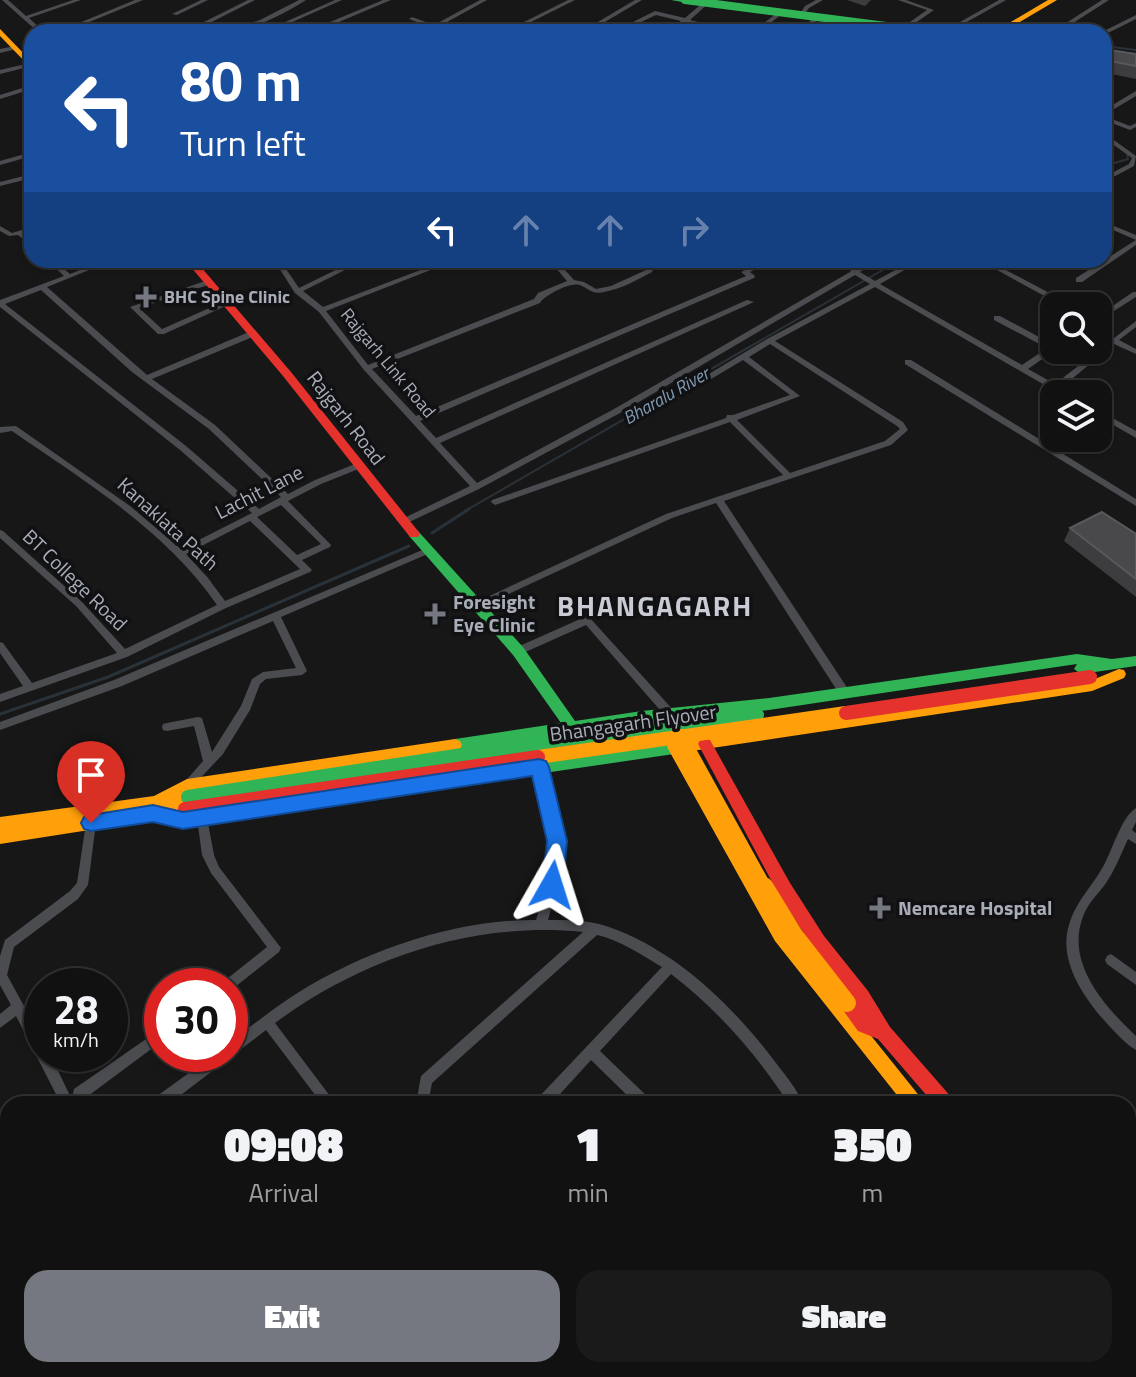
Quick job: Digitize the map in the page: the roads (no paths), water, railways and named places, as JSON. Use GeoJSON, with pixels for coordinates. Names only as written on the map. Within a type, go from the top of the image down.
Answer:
{"type":"FeatureCollection","features":[{"type":"Feature","properties":{"kind":"main road"},"geometry":{"type":"LineString","coordinates":[[675,0],[707,1],[884,24]]}},
{"type":"Feature","properties":{"kind":"main road"},"geometry":{"type":"LineString","coordinates":[[685,0],[881,24]]}},
{"type":"Feature","properties":{"kind":"main road"},"geometry":{"type":"LineString","coordinates":[[1012,24],[1053,0]]}},
{"type":"Feature","properties":{"kind":"main road"},"geometry":{"type":"LineString","coordinates":[[707,1],[779,14],[806,15]]}},
{"type":"Feature","properties":{"kind":"main road"},"geometry":{"type":"LineString","coordinates":[[707,1],[867,24]]}},
{"type":"Feature","properties":{"kind":"main road"},"geometry":{"type":"LineString","coordinates":[[0,23],[24,54]]}},
{"type":"Feature","properties":{"kind":"main road"},"geometry":{"type":"LineString","coordinates":[[0,31],[7,50]]}},
{"type":"Feature","properties":{"kind":"main road"},"geometry":{"type":"LineString","coordinates":[[1112,55],[1136,58]]}},
{"type":"Feature","properties":{"kind":"main road","name":"Rajgarh Road"},"geometry":{"type":"LineString","coordinates":[[197,268],[427,551],[518,651],[568,729],[583,760]]}},
{"type":"Feature","properties":{"kind":"main road","name":"Rajgarh Road"},"geometry":{"type":"LineString","coordinates":[[474,604],[568,729]]}},
{"type":"Feature","properties":{"kind":"main road"},"geometry":{"type":"LineString","coordinates":[[0,837],[91,823],[187,797],[568,729],[670,714],[1077,659],[1136,672]]}},
{"type":"Feature","properties":{"kind":"main road"},"geometry":{"type":"LineString","coordinates":[[0,824],[154,808],[183,820],[202,818],[583,760],[678,742],[705,744],[1092,686],[1116,669],[1136,661]]}},
{"type":"Feature","properties":{"kind":"main road","name":"Bhangagarh Flyover"},"geometry":{"type":"LineString","coordinates":[[154,808],[187,797],[559,740],[1116,669]]}},
{"type":"Feature","properties":{"kind":"main road","name":"Bhangagarh Flyover"},"geometry":{"type":"LineString","coordinates":[[187,797],[678,742],[1086,673]]}},
{"type":"Feature","properties":{"kind":"main road"},"geometry":{"type":"LineString","coordinates":[[723,708],[736,738]]}},
{"type":"Feature","properties":{"kind":"main road"},"geometry":{"type":"LineString","coordinates":[[678,742],[785,921],[864,1025],[867,1045]]}},
{"type":"Feature","properties":{"kind":"main road"},"geometry":{"type":"LineString","coordinates":[[678,742],[781,936],[908,1096]]}},
{"type":"Feature","properties":{"kind":"main road"},"geometry":{"type":"LineString","coordinates":[[705,744],[784,888],[884,1033],[939,1096]]}},
{"type":"Feature","properties":{"kind":"main road"},"geometry":{"type":"LineString","coordinates":[[864,1025],[884,1033]]}},
{"type":"Feature","properties":{"kind":"street"},"geometry":{"type":"LineString","coordinates":[[3,0],[32,24]]}},
{"type":"Feature","properties":{"kind":"street"},"geometry":{"type":"LineString","coordinates":[[25,18],[78,0]]}},
{"type":"Feature","properties":{"kind":"street"},"geometry":{"type":"LineString","coordinates":[[80,24],[140,0]]}},
{"type":"Feature","properties":{"kind":"street"},"geometry":{"type":"LineString","coordinates":[[175,14],[205,0]]}},
{"type":"Feature","properties":{"kind":"street"},"geometry":{"type":"LineString","coordinates":[[203,24],[252,0]]}},
{"type":"Feature","properties":{"kind":"street"},"geometry":{"type":"LineString","coordinates":[[252,24],[303,0]]}},
{"type":"Feature","properties":{"kind":"street"},"geometry":{"type":"LineString","coordinates":[[284,24],[339,0]]}},
{"type":"Feature","properties":{"kind":"street"},"geometry":{"type":"LineString","coordinates":[[328,24],[388,0]]}},
{"type":"Feature","properties":{"kind":"street"},"geometry":{"type":"LineString","coordinates":[[440,24],[484,0]]}},
{"type":"Feature","properties":{"kind":"street"},"geometry":{"type":"LineString","coordinates":[[523,24],[572,0]]}},
{"type":"Feature","properties":{"kind":"street"},"geometry":{"type":"LineString","coordinates":[[598,24],[639,0]]}},
{"type":"Feature","properties":{"kind":"street"},"geometry":{"type":"LineString","coordinates":[[804,24],[806,15],[820,0]]}},
{"type":"Feature","properties":{"kind":"street"},"geometry":{"type":"LineString","coordinates":[[901,0],[931,10],[915,24]]}},
{"type":"Feature","properties":{"kind":"street"},"geometry":{"type":"LineString","coordinates":[[960,24],[1003,0]]}},
{"type":"Feature","properties":{"kind":"street"},"geometry":{"type":"LineString","coordinates":[[1068,24],[1106,0]]}},
{"type":"Feature","properties":{"kind":"street"},"geometry":{"type":"LineString","coordinates":[[679,24],[707,1]]}},
{"type":"Feature","properties":{"kind":"street"},"geometry":{"type":"LineString","coordinates":[[632,24],[655,13],[701,24]]}},
{"type":"Feature","properties":{"kind":"street"},"geometry":{"type":"LineString","coordinates":[[766,24],[779,14]]}},
{"type":"Feature","properties":{"kind":"street"},"geometry":{"type":"LineString","coordinates":[[1112,29],[1136,17]]}},
{"type":"Feature","properties":{"kind":"street"},"geometry":{"type":"LineString","coordinates":[[412,19],[426,24]]}},
{"type":"Feature","properties":{"kind":"street"},"geometry":{"type":"LineString","coordinates":[[333,22],[340,24]]}},
{"type":"Feature","properties":{"kind":"street"},"geometry":{"type":"LineString","coordinates":[[0,72],[24,65]]}},
{"type":"Feature","properties":{"kind":"street"},"geometry":{"type":"LineString","coordinates":[[0,97],[24,90]]}},
{"type":"Feature","properties":{"kind":"street"},"geometry":{"type":"LineString","coordinates":[[1112,110],[1136,93]]}},
{"type":"Feature","properties":{"kind":"street"},"geometry":{"type":"LineString","coordinates":[[1112,120],[1130,128],[1136,125]]}},
{"type":"Feature","properties":{"kind":"street"},"geometry":{"type":"LineString","coordinates":[[1112,140],[1135,158],[1132,165],[1112,175]]}},
{"type":"Feature","properties":{"kind":"street"},"geometry":{"type":"LineString","coordinates":[[0,163],[24,156]]}},
{"type":"Feature","properties":{"kind":"street"},"geometry":{"type":"LineString","coordinates":[[1120,170],[1136,176]]}},
{"type":"Feature","properties":{"kind":"street"},"geometry":{"type":"LineString","coordinates":[[0,184],[24,178]]}},
{"type":"Feature","properties":{"kind":"street"},"geometry":{"type":"LineString","coordinates":[[0,228],[11,235],[24,232]]}},
{"type":"Feature","properties":{"kind":"street"},"geometry":{"type":"LineString","coordinates":[[1112,228],[1136,240]]}},
{"type":"Feature","properties":{"kind":"street"},"geometry":{"type":"LineString","coordinates":[[20,233],[24,237]]}},
{"type":"Feature","properties":{"kind":"street"},"geometry":{"type":"LineString","coordinates":[[1112,255],[1136,240]]}},
{"type":"Feature","properties":{"kind":"street"},"geometry":{"type":"LineString","coordinates":[[59,268],[68,276]]}},
{"type":"Feature","properties":{"kind":"street"},"geometry":{"type":"LineString","coordinates":[[0,303],[90,268]]}},
{"type":"Feature","properties":{"kind":"street","name":"Rajgarh Link Road"},"geometry":{"type":"LineString","coordinates":[[282,268],[298,291],[322,310],[367,368],[476,487]]}},
{"type":"Feature","properties":{"kind":"street"},"geometry":{"type":"LineString","coordinates":[[298,291],[345,268]]}},
{"type":"Feature","properties":{"kind":"street"},"geometry":{"type":"LineString","coordinates":[[322,310],[432,268]]}},
{"type":"Feature","properties":{"kind":"street"},"geometry":{"type":"LineString","coordinates":[[559,268],[572,282]]}},
{"type":"Feature","properties":{"kind":"street"},"geometry":{"type":"LineString","coordinates":[[367,368],[537,301],[541,295],[572,282],[581,282],[595,291],[607,290],[650,271],[649,268]]}},
{"type":"Feature","properties":{"kind":"street"},"geometry":{"type":"LineString","coordinates":[[403,522],[476,487],[617,411],[859,268]]}},
{"type":"Feature","properties":{"kind":"street"},"geometry":{"type":"LineString","coordinates":[[663,404],[770,341],[906,268]]}},
{"type":"Feature","properties":{"kind":"street"},"geometry":{"type":"LineString","coordinates":[[997,268],[1043,292]]}},
{"type":"Feature","properties":{"kind":"street"},"geometry":{"type":"LineString","coordinates":[[1079,280],[1094,268]]}},
{"type":"Feature","properties":{"kind":"street"},"geometry":{"type":"LineString","coordinates":[[414,420],[751,276],[745,272],[751,269]]}},
{"type":"Feature","properties":{"kind":"street"},"geometry":{"type":"LineString","coordinates":[[853,271],[1041,380]]}},
{"type":"Feature","properties":{"kind":"street"},"geometry":{"type":"LineString","coordinates":[[208,282],[134,307],[161,332],[226,304]]}},
{"type":"Feature","properties":{"kind":"street"},"geometry":{"type":"LineString","coordinates":[[42,287],[146,378],[212,427],[327,545],[296,559]]}},
{"type":"Feature","properties":{"kind":"street"},"geometry":{"type":"LineString","coordinates":[[1112,310],[1136,294]]}},
{"type":"Feature","properties":{"kind":"street"},"geometry":{"type":"LineString","coordinates":[[435,442],[750,302]]}},
{"type":"Feature","properties":{"kind":"street"},"geometry":{"type":"LineString","coordinates":[[0,303],[183,448],[255,515],[307,570],[124,654],[0,698]]}},
{"type":"Feature","properties":{"kind":"street"},"geometry":{"type":"LineString","coordinates":[[997,318],[1040,341]]}},
{"type":"Feature","properties":{"kind":"street"},"geometry":{"type":"LineString","coordinates":[[1065,380],[1136,323]]}},
{"type":"Feature","properties":{"kind":"street"},"geometry":{"type":"LineString","coordinates":[[146,378],[252,334]]}},
{"type":"Feature","properties":{"kind":"street"},"geometry":{"type":"LineString","coordinates":[[474,604],[639,528],[888,443],[904,430],[900,424],[770,341]]}},
{"type":"Feature","properties":{"kind":"street"},"geometry":{"type":"LineString","coordinates":[[1114,341],[1136,352]]}},
{"type":"Feature","properties":{"kind":"street"},"geometry":{"type":"LineString","coordinates":[[495,502],[796,396],[744,357]]}},
{"type":"Feature","properties":{"kind":"street"},"geometry":{"type":"LineString","coordinates":[[1022,369],[1040,357]]}},
{"type":"Feature","properties":{"kind":"street"},"geometry":{"type":"LineString","coordinates":[[908,362],[1136,503]]}},
{"type":"Feature","properties":{"kind":"street"},"geometry":{"type":"LineString","coordinates":[[730,417],[788,475]]}},
{"type":"Feature","properties":{"kind":"street"},"geometry":{"type":"LineString","coordinates":[[1112,421],[1136,435]]}},
{"type":"Feature","properties":{"kind":"street","name":"Kanaklata Path"},"geometry":{"type":"LineString","coordinates":[[0,430],[13,428],[108,493],[206,578],[223,606]]}},
{"type":"Feature","properties":{"kind":"street","name":"Lachit Lane"},"geometry":{"type":"LineString","coordinates":[[179,554],[358,466]]}},
{"type":"Feature","properties":{"kind":"street"},"geometry":{"type":"LineString","coordinates":[[718,499],[844,692]]}},
{"type":"Feature","properties":{"kind":"street","name":"BT College Road"},"geometry":{"type":"LineString","coordinates":[[1,535],[79,604],[124,654]]}},
{"type":"Feature","properties":{"kind":"street"},"geometry":{"type":"LineString","coordinates":[[0,726],[118,683],[427,551]]}},
{"type":"Feature","properties":{"kind":"street"},"geometry":{"type":"LineString","coordinates":[[187,797],[246,707],[256,682],[263,676],[302,671],[276,616]]}},
{"type":"Feature","properties":{"kind":"street"},"geometry":{"type":"LineString","coordinates":[[518,651],[587,620],[670,714]]}},
{"type":"Feature","properties":{"kind":"street"},"geometry":{"type":"LineString","coordinates":[[0,646],[30,688]]}},
{"type":"Feature","properties":{"kind":"street"},"geometry":{"type":"LineString","coordinates":[[167,727],[198,721],[209,762]]}},
{"type":"Feature","properties":{"kind":"street"},"geometry":{"type":"LineString","coordinates":[[539,767],[557,841],[552,885],[541,924]]}},
{"type":"Feature","properties":{"kind":"street"},"geometry":{"type":"LineString","coordinates":[[1136,813],[1108,871],[1078,912],[1071,941],[1076,966],[1096,1001],[1136,1044]]}},
{"type":"Feature","properties":{"kind":"street"},"geometry":{"type":"LineString","coordinates":[[202,818],[208,855],[215,870],[275,948],[248,969]]}},
{"type":"Feature","properties":{"kind":"street"},"geometry":{"type":"LineString","coordinates":[[24,1034],[6,1014],[0,975],[9,944],[82,885],[91,823]]}},
{"type":"Feature","properties":{"kind":"street"},"geometry":{"type":"LineString","coordinates":[[1125,831],[1136,839]]}},
{"type":"Feature","properties":{"kind":"street"},"geometry":{"type":"LineString","coordinates":[[248,1037],[312,991],[386,956],[464,931],[513,924],[595,929],[616,935],[671,966],[716,1000],[771,1064],[792,1096]]}},
{"type":"Feature","properties":{"kind":"street"},"geometry":{"type":"LineString","coordinates":[[423,1096],[426,1080],[595,929]]}},
{"type":"Feature","properties":{"kind":"street"},"geometry":{"type":"LineString","coordinates":[[1111,960],[1136,979]]}},
{"type":"Feature","properties":{"kind":"street"},"geometry":{"type":"LineString","coordinates":[[549,1096],[671,966]]}},
{"type":"Feature","properties":{"kind":"street"},"geometry":{"type":"LineString","coordinates":[[268,1023],[324,1096]]}},
{"type":"Feature","properties":{"kind":"street"},"geometry":{"type":"LineString","coordinates":[[79,1094],[144,1047]]}},
{"type":"Feature","properties":{"kind":"street"},"geometry":{"type":"LineString","coordinates":[[591,1051],[637,1096]]}},
{"type":"Feature","properties":{"kind":"street"},"geometry":{"type":"LineString","coordinates":[[52,1072],[64,1096]]}},
{"type":"Feature","properties":{"kind":"street"},"geometry":{"type":"LineString","coordinates":[[168,1096],[200,1072]]}},
{"type":"Feature","properties":{"kind":"waterway","name":"Bharalu River"},"geometry":{"type":"LineString","coordinates":[[1112,47],[1136,50]]}},
{"type":"Feature","properties":{"kind":"waterway","name":"Bharalu River"},"geometry":{"type":"LineString","coordinates":[[1112,164],[1128,159],[1127,153]]}},
{"type":"Feature","properties":{"kind":"waterway","name":"Bharalu River"},"geometry":{"type":"LineString","coordinates":[[465,511],[886,268]]}},
{"type":"Feature","properties":{"kind":"waterway","name":"Bharalu River"},"geometry":{"type":"LineString","coordinates":[[432,533],[469,509]]}},
{"type":"Feature","properties":{"kind":"waterway"},"geometry":{"type":"LineString","coordinates":[[0,714],[108,677],[409,546]]}},
{"type":"Feature","properties":{"kind":"place","name":"BHC Spine Clinic"},"geometry":{"type":"Point","coordinates":[146,297]}},
{"type":"Feature","properties":{"kind":"place","name":"Foresight Eye Clinic"},"geometry":{"type":"Point","coordinates":[435,614]}},
{"type":"Feature","properties":{"kind":"place","name":"Nemcare Hospital"},"geometry":{"type":"Point","coordinates":[880,908]}},
{"type":"Feature","properties":{"kind":"district","name":"BHANGAGARH"},"geometry":{"type":"Point","coordinates":[655,606]}}]}
